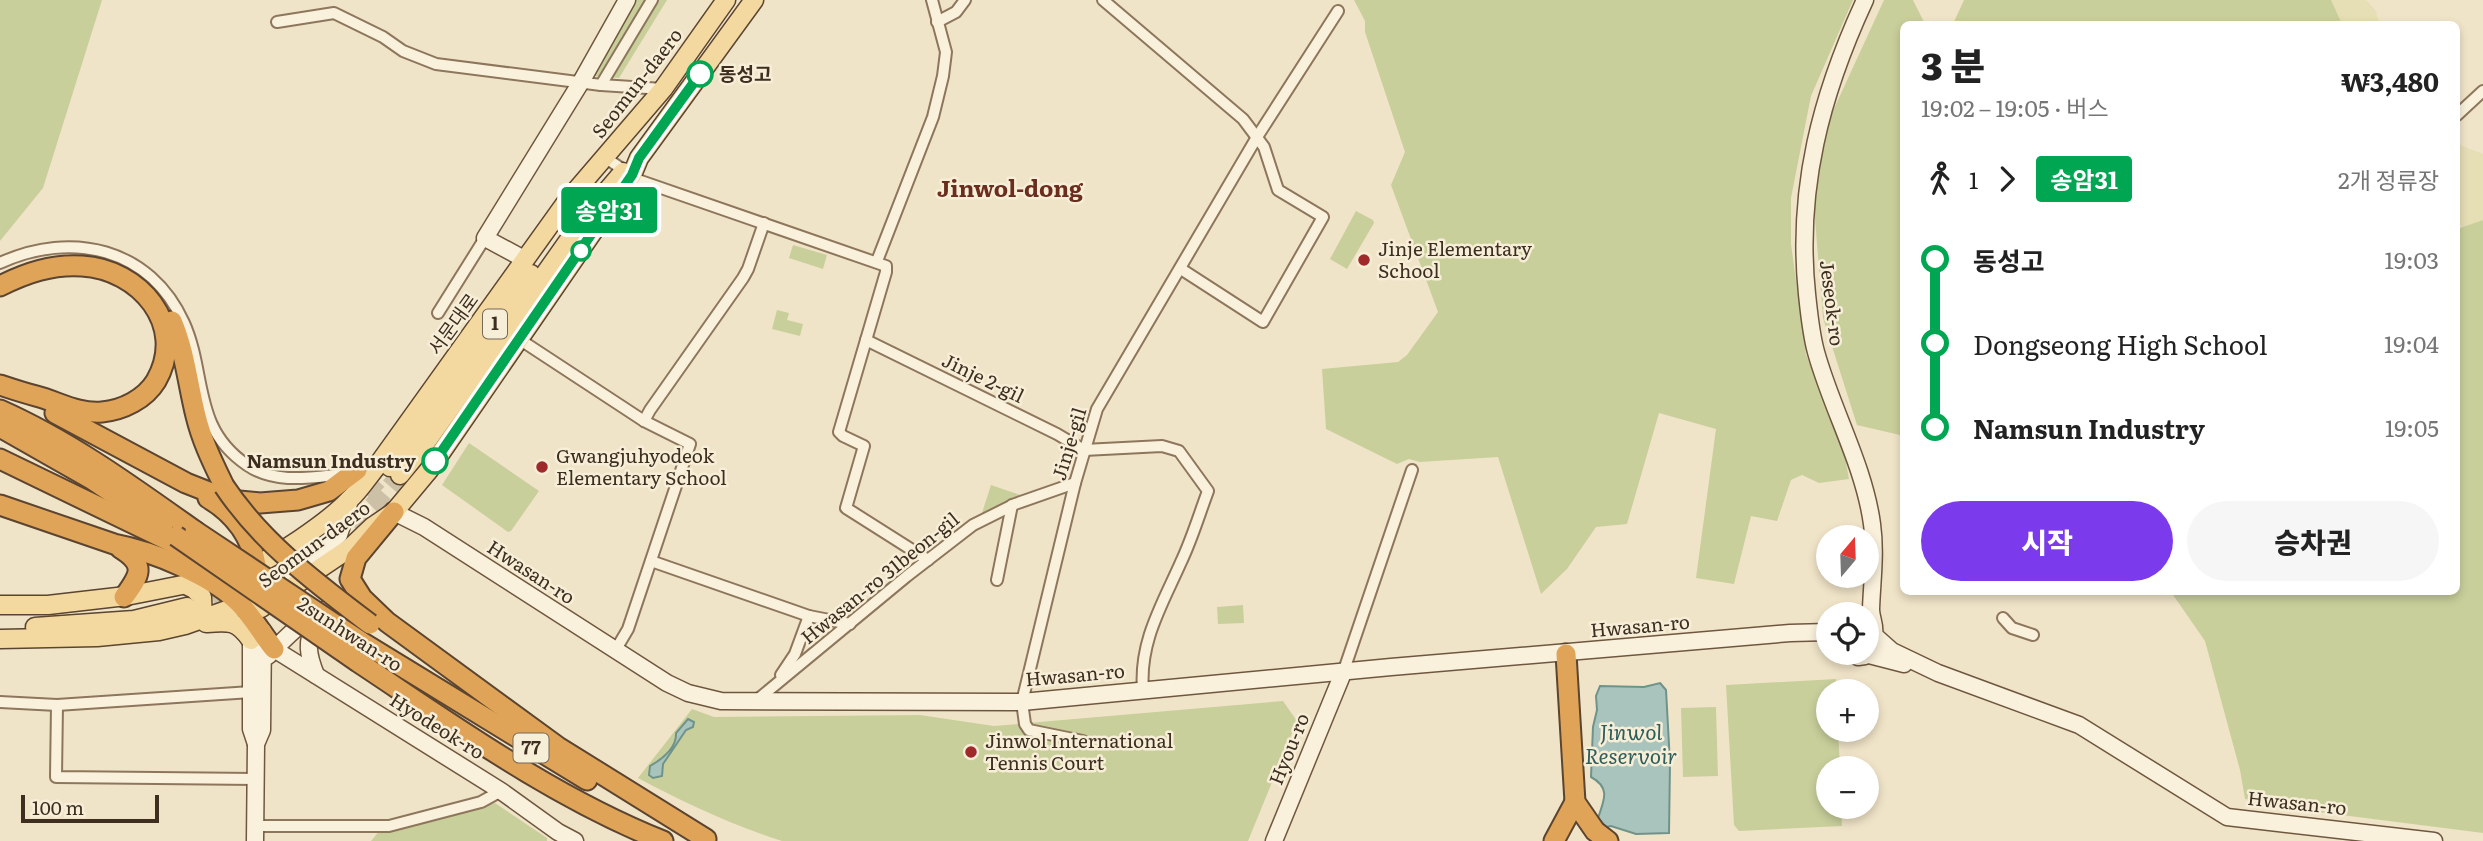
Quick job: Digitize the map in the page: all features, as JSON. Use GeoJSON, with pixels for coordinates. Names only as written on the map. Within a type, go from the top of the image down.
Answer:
{"type":"FeatureCollection","features":[{"type":"Feature","properties":{"kind":"highway"},"geometry":{"type":"LineString","coordinates":[[0,278],[41,261],[73,257],[94,259],[118,267],[148,287],[162,303],[176,329],[205,448],[224,486],[242,513],[260,533],[308,576],[558,747],[708,840]]}},
{"type":"Feature","properties":{"kind":"highway"},"geometry":{"type":"LineString","coordinates":[[0,286],[31,272],[54,266],[95,268],[122,277],[146,296],[157,309],[167,335],[165,359],[152,387],[131,404],[119,409],[103,412],[77,411],[0,385]]}},
{"type":"Feature","properties":{"kind":"highway"},"geometry":{"type":"LineString","coordinates":[[25,394],[33,401],[186,483],[216,503],[232,518],[252,545],[256,565]]}},
{"type":"Feature","properties":{"kind":"highway","name":"2sunhwan-ro"},"geometry":{"type":"LineString","coordinates":[[0,410],[107,468],[195,531],[360,641],[544,755],[637,810],[708,840]]}},
{"type":"Feature","properties":{"kind":"highway","name":"2sunhwan-ro"},"geometry":{"type":"LineString","coordinates":[[0,427],[93,480],[167,537],[209,559],[501,757],[569,795],[663,841]]}},
{"type":"Feature","properties":{"kind":"highway"},"geometry":{"type":"LineString","coordinates":[[0,459],[167,537]]}},
{"type":"Feature","properties":{"kind":"highway"},"geometry":{"type":"LineString","coordinates":[[186,483],[229,500],[284,502],[329,491],[357,470]]}},
{"type":"Feature","properties":{"kind":"highway"},"geometry":{"type":"LineString","coordinates":[[0,505],[114,544],[131,547],[212,581],[259,632]]}},
{"type":"Feature","properties":{"kind":"highway"},"geometry":{"type":"LineString","coordinates":[[394,512],[355,558],[350,579],[378,623],[544,755]]}},
{"type":"Feature","properties":{"kind":"highway"},"geometry":{"type":"LineString","coordinates":[[114,544],[134,557],[139,566],[135,582],[124,597]]}},
{"type":"Feature","properties":{"kind":"highway"},"geometry":{"type":"LineString","coordinates":[[1566,654],[1576,805],[1595,831],[1608,841]]}},
{"type":"Feature","properties":{"kind":"highway"},"geometry":{"type":"LineString","coordinates":[[1554,841],[1576,805]]}},
{"type":"Feature","properties":{"kind":"main road"},"geometry":{"type":"LineString","coordinates":[[524,259],[485,238],[581,82],[627,0]]}},
{"type":"Feature","properties":{"kind":"main road","name":"Seomun-daero"},"geometry":{"type":"LineString","coordinates":[[391,466],[549,250],[581,200],[591,175],[663,89],[726,0]]}},
{"type":"Feature","properties":{"kind":"main road"},"geometry":{"type":"LineString","coordinates":[[734,26],[734,10],[740,0]]}},
{"type":"Feature","properties":{"kind":"main road","name":"Seomun-daero"},"geometry":{"type":"LineString","coordinates":[[0,604],[48,606],[124,597],[186,603],[203,619],[259,632],[372,527],[394,512],[429,470],[632,168],[754,0]]}},
{"type":"Feature","properties":{"kind":"main road","name":"Jeseok-ro"},"geometry":{"type":"LineString","coordinates":[[1865,0],[1837,68],[1813,149],[1806,198],[1804,250],[1808,307],[1815,348],[1862,478],[1872,524],[1874,554],[1870,602]]}},
{"type":"Feature","properties":{"kind":"main road","name":"Seomun-daero"},"geometry":{"type":"LineString","coordinates":[[391,466],[424,445],[588,213],[632,168]]}},
{"type":"Feature","properties":{"kind":"main road","name":"서문대로"},"geometry":{"type":"LineString","coordinates":[[350,499],[391,466],[524,259],[567,201],[591,175]]}},
{"type":"Feature","properties":{"kind":"main road"},"geometry":{"type":"LineString","coordinates":[[251,674],[259,632],[339,535],[350,499]]}},
{"type":"Feature","properties":{"kind":"main road","name":"Seomun-daero"},"geometry":{"type":"LineString","coordinates":[[0,639],[97,637],[159,631],[212,581],[256,565],[274,555],[328,518],[350,499]]}},
{"type":"Feature","properties":{"kind":"main road","name":"Hwasan-ro"},"geometry":{"type":"LineString","coordinates":[[394,512],[424,527],[665,683],[688,693],[722,701],[1022,702],[1412,665],[1810,634]]}},
{"type":"Feature","properties":{"kind":"main road"},"geometry":{"type":"LineString","coordinates":[[255,833],[256,744],[251,729],[251,674],[274,555]]}},
{"type":"Feature","properties":{"kind":"main road"},"geometry":{"type":"LineString","coordinates":[[256,565],[262,730],[256,744]]}},
{"type":"Feature","properties":{"kind":"main road"},"geometry":{"type":"LineString","coordinates":[[203,619],[202,597],[194,589],[186,603],[226,621],[236,624],[243,629],[259,632],[298,626],[327,610],[351,603],[362,607],[378,623]]}},
{"type":"Feature","properties":{"kind":"main road","name":"Seomun-daero"},"geometry":{"type":"LineString","coordinates":[[0,614],[104,610],[186,603]]}},
{"type":"Feature","properties":{"kind":"main road","name":"Seomun-daero"},"geometry":{"type":"LineString","coordinates":[[0,629],[134,620],[186,603]]}},
{"type":"Feature","properties":{"kind":"main road"},"geometry":{"type":"LineString","coordinates":[[316,675],[307,644],[314,624],[327,610]]}},
{"type":"Feature","properties":{"kind":"main road","name":"Hyodeok-ro"},"geometry":{"type":"LineString","coordinates":[[259,632],[316,675],[575,841]]}},
{"type":"Feature","properties":{"kind":"main road"},"geometry":{"type":"LineString","coordinates":[[1810,634],[1816,633]]}},
{"type":"Feature","properties":{"kind":"main road"},"geometry":{"type":"LineString","coordinates":[[1810,634],[1816,636]]}},
{"type":"Feature","properties":{"kind":"main road"},"geometry":{"type":"LineString","coordinates":[[1879,639],[1892,651],[1938,673]]}},
{"type":"Feature","properties":{"kind":"main road"},"geometry":{"type":"LineString","coordinates":[[1879,658],[1938,673]]}},
{"type":"Feature","properties":{"kind":"main road","name":"Hyou-ro"},"geometry":{"type":"LineString","coordinates":[[1274,841],[1343,673]]}},
{"type":"Feature","properties":{"kind":"main road","name":"Hwasan-ro"},"geometry":{"type":"LineString","coordinates":[[1938,673],[2078,725],[2227,817],[2434,841]]}},
{"type":"Feature","properties":{"kind":"street"},"geometry":{"type":"LineString","coordinates":[[601,85],[652,0]]}},
{"type":"Feature","properties":{"kind":"street"},"geometry":{"type":"LineString","coordinates":[[877,261],[933,117],[941,84],[946,52],[932,0]]}},
{"type":"Feature","properties":{"kind":"street"},"geometry":{"type":"LineString","coordinates":[[937,22],[956,12],[965,0]]}},
{"type":"Feature","properties":{"kind":"street"},"geometry":{"type":"LineString","coordinates":[[1103,0],[1243,119],[1264,148],[1278,190],[1323,218],[1263,322],[1181,269]]}},
{"type":"Feature","properties":{"kind":"street","name":"Jinje-gil"},"geometry":{"type":"LineString","coordinates":[[1022,702],[1075,483],[1101,401],[1257,137],[1338,11]]}},
{"type":"Feature","properties":{"kind":"street"},"geometry":{"type":"LineString","coordinates":[[277,22],[334,13],[403,51],[436,64],[601,85],[663,89]]}},
{"type":"Feature","properties":{"kind":"street"},"geometry":{"type":"LineString","coordinates":[[2460,112],[2483,90]]}},
{"type":"Feature","properties":{"kind":"street"},"geometry":{"type":"LineString","coordinates":[[606,158],[632,168],[638,180],[886,266],[839,432],[864,446],[846,508],[928,560]]}},
{"type":"Feature","properties":{"kind":"street"},"geometry":{"type":"LineString","coordinates":[[644,421],[743,278],[764,223]]}},
{"type":"Feature","properties":{"kind":"street"},"geometry":{"type":"LineString","coordinates":[[438,313],[485,238]]}},
{"type":"Feature","properties":{"kind":"street"},"geometry":{"type":"LineString","coordinates":[[0,263],[38,250],[66,247],[107,251],[153,280],[176,309],[185,326],[207,418],[220,440],[255,470],[285,478],[345,474],[391,466]]}},
{"type":"Feature","properties":{"kind":"street"},"geometry":{"type":"LineString","coordinates":[[519,339],[644,421],[690,444],[628,629],[615,651]]}},
{"type":"Feature","properties":{"kind":"street","name":"Jinje 2-gil"},"geometry":{"type":"LineString","coordinates":[[866,340],[1057,434],[1084,450]]}},
{"type":"Feature","properties":{"kind":"street"},"geometry":{"type":"LineString","coordinates":[[1084,450],[1171,448],[1179,451],[1208,491],[1182,561],[1152,626],[1141,669],[1143,690]]}},
{"type":"Feature","properties":{"kind":"street"},"geometry":{"type":"LineString","coordinates":[[1343,673],[1412,470]]}},
{"type":"Feature","properties":{"kind":"street","name":"Hwasan-ro 31beon-gil"},"geometry":{"type":"LineString","coordinates":[[755,702],[973,525],[1012,505],[1075,483]]}},
{"type":"Feature","properties":{"kind":"street"},"geometry":{"type":"LineString","coordinates":[[998,580],[1012,505]]}},
{"type":"Feature","properties":{"kind":"street"},"geometry":{"type":"LineString","coordinates":[[651,561],[808,616],[850,624]]}},
{"type":"Feature","properties":{"kind":"street"},"geometry":{"type":"LineString","coordinates":[[771,689],[795,654],[808,616]]}},
{"type":"Feature","properties":{"kind":"street"},"geometry":{"type":"LineString","coordinates":[[2003,618],[2012,628],[2032,635]]}},
{"type":"Feature","properties":{"kind":"street"},"geometry":{"type":"LineString","coordinates":[[0,702],[57,705],[251,692]]}},
{"type":"Feature","properties":{"kind":"street"},"geometry":{"type":"LineString","coordinates":[[1022,702],[1025,724],[1029,730],[1083,741]]}},
{"type":"Feature","properties":{"kind":"street"},"geometry":{"type":"LineString","coordinates":[[57,705],[56,777],[256,779]]}},
{"type":"Feature","properties":{"kind":"street"},"geometry":{"type":"LineString","coordinates":[[255,833],[389,826],[481,802],[500,791]]}},
{"type":"Feature","properties":{"kind":"shaded area"},"geometry":{"type":"Polygon","coordinates":[[[2331,0],[2366,0],[2376,11],[2378,21],[2341,21],[2331,0]]]}},
{"type":"Feature","properties":{"kind":"shaded area"},"geometry":{"type":"Polygon","coordinates":[[[2460,145],[2483,154],[2483,220],[2463,227],[2460,226],[2460,145]]]}},
{"type":"Feature","properties":{"kind":"green space"},"geometry":{"type":"Polygon","coordinates":[[[0,0],[102,0],[43,188],[0,241],[0,0]]]}},
{"type":"Feature","properties":{"kind":"green space"},"geometry":{"type":"Polygon","coordinates":[[[636,0],[667,0],[619,78],[592,76],[636,0]]]}},
{"type":"Feature","properties":{"kind":"green space"},"geometry":{"type":"Polygon","coordinates":[[[1354,0],[1853,0],[1811,96],[1791,198],[1791,244],[1806,354],[1844,452],[1849,479],[1819,483],[1802,475],[1791,480],[1777,521],[1751,516],[1734,584],[1696,578],[1716,429],[1659,413],[1627,524],[1596,527],[1567,569],[1541,594],[1498,457],[1420,462],[1409,459],[1397,464],[1326,429],[1322,369],[1398,362],[1407,355],[1438,312],[1391,185],[1405,152],[1365,32],[1365,21],[1354,0]]]}},
{"type":"Feature","properties":{"kind":"green space"},"geometry":{"type":"Polygon","coordinates":[[[1884,0],[1913,0],[1924,21],[1900,21],[1900,435],[1857,425],[1823,318],[1814,207],[1826,126],[1884,0]]]}},
{"type":"Feature","properties":{"kind":"green space"},"geometry":{"type":"Polygon","coordinates":[[[1964,0],[2331,0],[2341,21],[1954,21],[1964,0]]]}},
{"type":"Feature","properties":{"kind":"green space"},"geometry":{"type":"Polygon","coordinates":[[[1356,211],[1374,223],[1347,269],[1330,259],[1356,211]]]}},
{"type":"Feature","properties":{"kind":"green space"},"geometry":{"type":"Polygon","coordinates":[[[2483,220],[2483,833],[2318,812],[2245,799],[2240,770],[2205,641],[2173,595],[2460,595],[2460,228],[2483,220]]]}},
{"type":"Feature","properties":{"kind":"green space"},"geometry":{"type":"Polygon","coordinates":[[[793,245],[827,255],[823,269],[789,258],[793,245]]]}},
{"type":"Feature","properties":{"kind":"green space"},"geometry":{"type":"Polygon","coordinates":[[[777,310],[789,313],[787,320],[803,324],[800,336],[772,329],[777,310]]]}},
{"type":"Feature","properties":{"kind":"green space"},"geometry":{"type":"Polygon","coordinates":[[[469,443],[539,491],[511,531],[508,532],[442,485],[469,443]]]}},
{"type":"Feature","properties":{"kind":"green space"},"geometry":{"type":"Polygon","coordinates":[[[991,485],[1023,496],[980,519],[991,485]]]}},
{"type":"Feature","properties":{"kind":"green space"},"geometry":{"type":"Polygon","coordinates":[[[1243,605],[1244,623],[1218,624],[1217,607],[1243,605]]]}},
{"type":"Feature","properties":{"kind":"green space"},"geometry":{"type":"Polygon","coordinates":[[[1816,680],[1816,742],[1839,742],[1839,756],[1816,756],[1816,819],[1842,819],[1842,826],[1739,831],[1734,825],[1726,685],[1816,680]]]}},
{"type":"Feature","properties":{"kind":"green space","name":"Jinwol International Tennis Court"},"geometry":{"type":"Polygon","coordinates":[[[1283,701],[1297,721],[1248,841],[782,841],[709,813],[638,778],[692,709],[714,717],[920,715],[994,726],[1283,701]]]}},
{"type":"Feature","properties":{"kind":"green space"},"geometry":{"type":"Polygon","coordinates":[[[1716,707],[1718,776],[1683,777],[1681,708],[1716,707]]]}},
{"type":"Feature","properties":{"kind":"green space"},"geometry":{"type":"Polygon","coordinates":[[[495,803],[547,838],[547,841],[371,841],[380,830],[399,830],[495,803]]]}},
{"type":"Feature","properties":{"kind":"water","name":"Jinwol Reservoir"},"geometry":{"type":"Polygon","coordinates":[[[1660,683],[1666,690],[1670,763],[1669,833],[1636,834],[1611,826],[1606,827],[1598,818],[1604,790],[1591,777],[1596,696],[1600,686],[1644,687],[1660,683]]]}},
{"type":"Feature","properties":{"kind":"water"},"geometry":{"type":"Polygon","coordinates":[[[688,719],[694,722],[693,727],[686,730],[663,764],[662,776],[653,778],[649,775],[650,766],[671,748],[676,733],[688,719]]]}},
{"type":"Feature","properties":{"kind":"tunnel"},"geometry":{"type":"LineString","coordinates":[[283,563],[327,532],[390,467]]}},
{"type":"Feature","properties":{"kind":"tunnel"},"geometry":{"type":"LineString","coordinates":[[333,544],[400,475]]}},
{"type":"Feature","properties":{"kind":"tunnel"},"geometry":{"type":"LineString","coordinates":[[187,607],[270,584],[305,564]]}},
{"type":"Feature","properties":{"kind":"bus line","name":"송암31"},"geometry":{"type":"LineString","coordinates":[[435,461],[573,263],[632,175],[639,158],[700,74]]}},
{"type":"Feature","properties":{"kind":"place","name":"동성고"},"geometry":{"type":"Point","coordinates":[700,74]}},
{"type":"Feature","properties":{"kind":"place","name":"Jinje Elementary School"},"geometry":{"type":"Point","coordinates":[1364,260]}},
{"type":"Feature","properties":{"kind":"place","name":"Namsun Industry"},"geometry":{"type":"Point","coordinates":[435,461]}},
{"type":"Feature","properties":{"kind":"place","name":"Gwangjuhyodeok Elementary School"},"geometry":{"type":"Point","coordinates":[542,467]}},
{"type":"Feature","properties":{"kind":"place","name":"Jinwol International Tennis Court"},"geometry":{"type":"Point","coordinates":[971,752]}},
{"type":"Feature","properties":{"kind":"district","name":"Jinwol-dong"},"geometry":{"type":"Point","coordinates":[1010,189]}}]}
